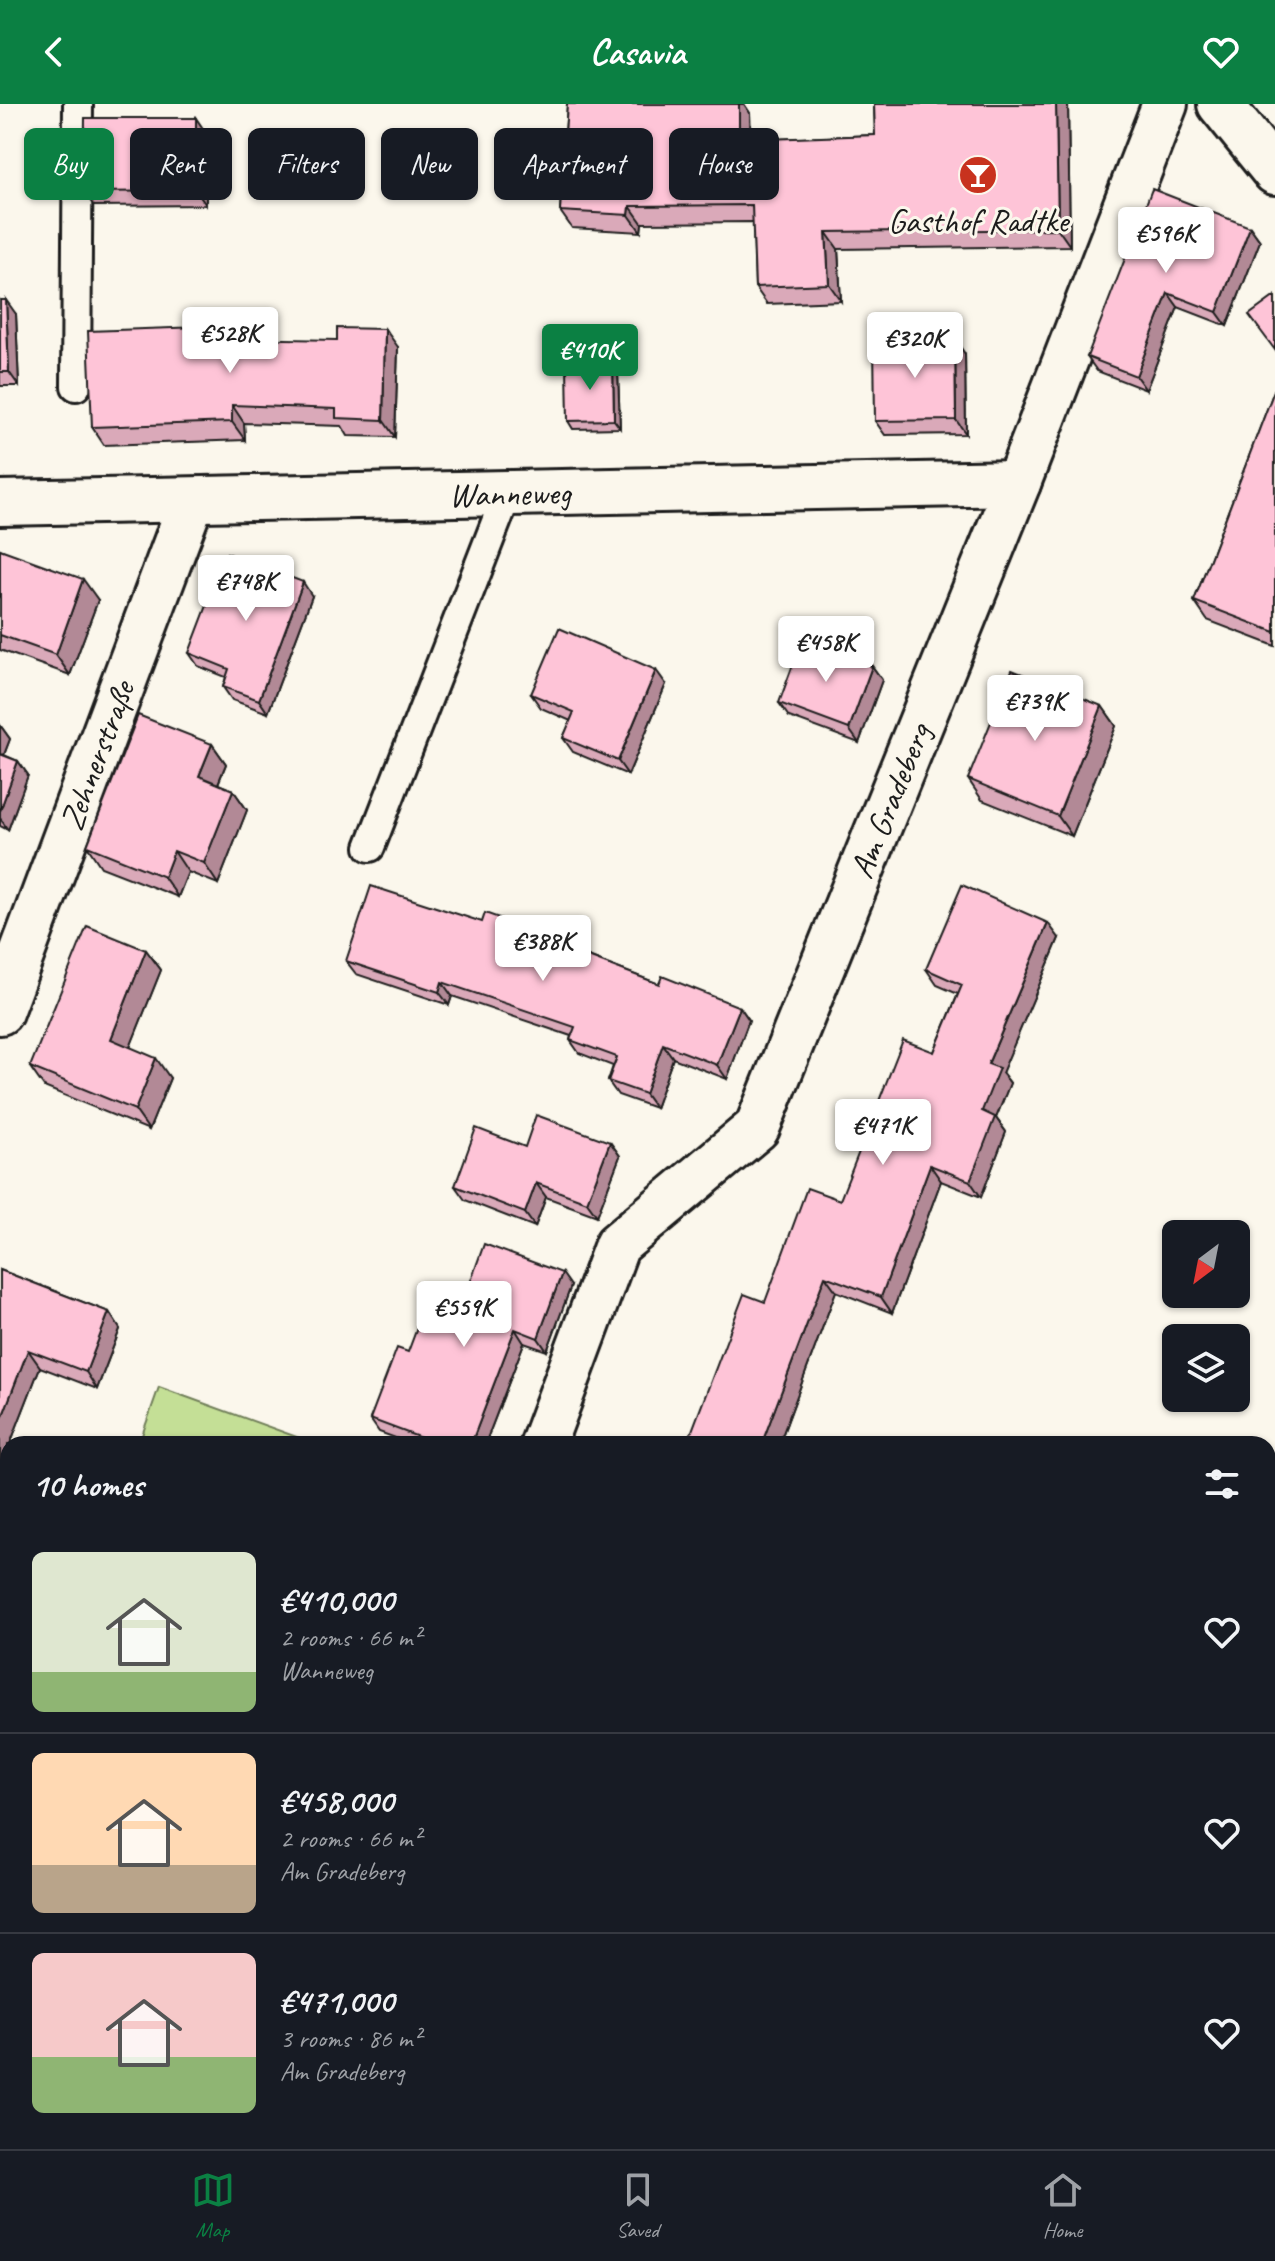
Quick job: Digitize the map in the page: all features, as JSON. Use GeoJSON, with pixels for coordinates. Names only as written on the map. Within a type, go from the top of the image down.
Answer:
{"type":"FeatureCollection","features":[{"type":"Feature","properties":{"kind":"street","name":"Am Gradeberg"},"geometry":{"type":"LineString","coordinates":[[546,1436],[617,1245],[757,1128],[1018,483],[1165,104]]}},
{"type":"Feature","properties":{"kind":"street"},"geometry":{"type":"LineString","coordinates":[[1220,104],[1275,172]]}},
{"type":"Feature","properties":{"kind":"street","name":"Wanneweg"},"geometry":{"type":"LineString","coordinates":[[0,503],[1018,483]]}},
{"type":"Feature","properties":{"kind":"street","name":"Zehnerstraße"},"geometry":{"type":"LineString","coordinates":[[0,1012],[192,500]]}},
{"type":"Feature","properties":{"kind":"lane"},"geometry":{"type":"LineString","coordinates":[[76,386],[78,104]]}},
{"type":"Feature","properties":{"kind":"lane"},"geometry":{"type":"LineString","coordinates":[[370,847],[507,494]]}},
{"type":"Feature","properties":{"kind":"green space"},"geometry":{"type":"Polygon","coordinates":[[[159,1387],[294,1436],[142,1436],[159,1387]]]}},
{"type":"Feature","properties":{"kind":"building"},"geometry":{"type":"Polygon","coordinates":[[[567,104],[739,104],[739,128],[669,128],[669,200],[779,200],[779,139],[875,135],[874,104],[1056,104],[1058,229],[826,232],[829,284],[755,287],[752,205],[630,206],[629,215],[560,211],[561,200],[653,200],[653,128],[565,128],[567,104]]]}},
{"type":"Feature","properties":{"kind":"building"},"geometry":{"type":"Polygon","coordinates":[[[85,118],[196,118],[196,128],[130,128],[130,192],[114,192],[114,128],[85,128],[85,118]]]}},
{"type":"Feature","properties":{"kind":"building"},"geometry":{"type":"Polygon","coordinates":[[[1152,189],[1250,227],[1217,312],[1168,293],[1136,376],[1087,357],[1152,189]]]}},
{"type":"Feature","properties":{"kind":"building"},"geometry":{"type":"Polygon","coordinates":[[[1275,296],[1275,350],[1249,315],[1275,296]]]}},
{"type":"Feature","properties":{"kind":"building"},"geometry":{"type":"Polygon","coordinates":[[[0,300],[6,300],[9,372],[0,372],[0,300]]]}},
{"type":"Feature","properties":{"kind":"building"},"geometry":{"type":"Polygon","coordinates":[[[229,326],[229,338],[337,340],[337,328],[385,329],[383,420],[336,418],[336,409],[232,405],[232,422],[92,427],[88,331],[229,326]]]}},
{"type":"Feature","properties":{"kind":"building"},"geometry":{"type":"Polygon","coordinates":[[[955,339],[956,420],[875,421],[874,340],[955,339]]]}},
{"type":"Feature","properties":{"kind":"building"},"geometry":{"type":"Polygon","coordinates":[[[613,364],[614,420],[568,421],[567,365],[613,364]]]}},
{"type":"Feature","properties":{"kind":"building"},"geometry":{"type":"Polygon","coordinates":[[[1275,388],[1275,632],[1194,601],[1275,388]]]}},
{"type":"Feature","properties":{"kind":"building"},"geometry":{"type":"Polygon","coordinates":[[[0,549],[83,579],[56,655],[0,635],[0,549]]]}},
{"type":"Feature","properties":{"kind":"building"},"geometry":{"type":"Polygon","coordinates":[[[227,553],[303,582],[259,700],[223,687],[229,669],[189,653],[227,553]]]}},
{"type":"Feature","properties":{"kind":"building"},"geometry":{"type":"Polygon","coordinates":[[[559,628],[656,670],[618,761],[563,738],[574,712],[531,694],[559,628]]]}},
{"type":"Feature","properties":{"kind":"building"},"geometry":{"type":"Polygon","coordinates":[[[802,640],[872,666],[849,729],[779,703],[802,640]]]}},
{"type":"Feature","properties":{"kind":"building"},"geometry":{"type":"Polygon","coordinates":[[[1012,670],[1102,706],[1058,816],[968,779],[1012,670]]]}},
{"type":"Feature","properties":{"kind":"building"},"geometry":{"type":"Polygon","coordinates":[[[138,715],[212,744],[199,776],[233,790],[204,863],[174,851],[164,877],[87,846],[138,715]]]}},
{"type":"Feature","properties":{"kind":"building"},"geometry":{"type":"Polygon","coordinates":[[[0,754],[18,761],[0,811],[0,754]]]}},
{"type":"Feature","properties":{"kind":"building"},"geometry":{"type":"Polygon","coordinates":[[[962,885],[1048,923],[988,1064],[999,1068],[982,1111],[995,1117],[970,1181],[930,1165],[881,1297],[825,1276],[765,1436],[690,1436],[744,1294],[765,1302],[807,1188],[840,1200],[903,1040],[934,1052],[962,985],[926,969],[962,885]]]}},
{"type":"Feature","properties":{"kind":"building"},"geometry":{"type":"Polygon","coordinates":[[[371,886],[482,922],[485,913],[550,936],[548,942],[659,984],[662,976],[740,1007],[717,1065],[663,1044],[645,1094],[608,1081],[617,1057],[570,1040],[575,1027],[442,982],[439,992],[346,961],[371,886]]]}},
{"type":"Feature","properties":{"kind":"building"},"geometry":{"type":"Polygon","coordinates":[[[87,926],[146,950],[111,1039],[156,1058],[135,1110],[30,1067],[87,926]]]}},
{"type":"Feature","properties":{"kind":"building"},"geometry":{"type":"Polygon","coordinates":[[[536,1115],[610,1142],[587,1202],[536,1183],[525,1213],[455,1186],[476,1128],[525,1147],[536,1115]]]}},
{"type":"Feature","properties":{"kind":"building"},"geometry":{"type":"Polygon","coordinates":[[[484,1244],[562,1273],[538,1338],[515,1329],[474,1436],[416,1436],[370,1419],[397,1348],[408,1352],[432,1288],[464,1300],[484,1244]]]}},
{"type":"Feature","properties":{"kind":"building"},"geometry":{"type":"Polygon","coordinates":[[[0,1270],[109,1312],[86,1372],[28,1350],[0,1423],[0,1270]]]}},
{"type":"Feature","properties":{"kind":"place","name":"Gasthof Radtke"},"geometry":{"type":"Point","coordinates":[978,175]}}]}
